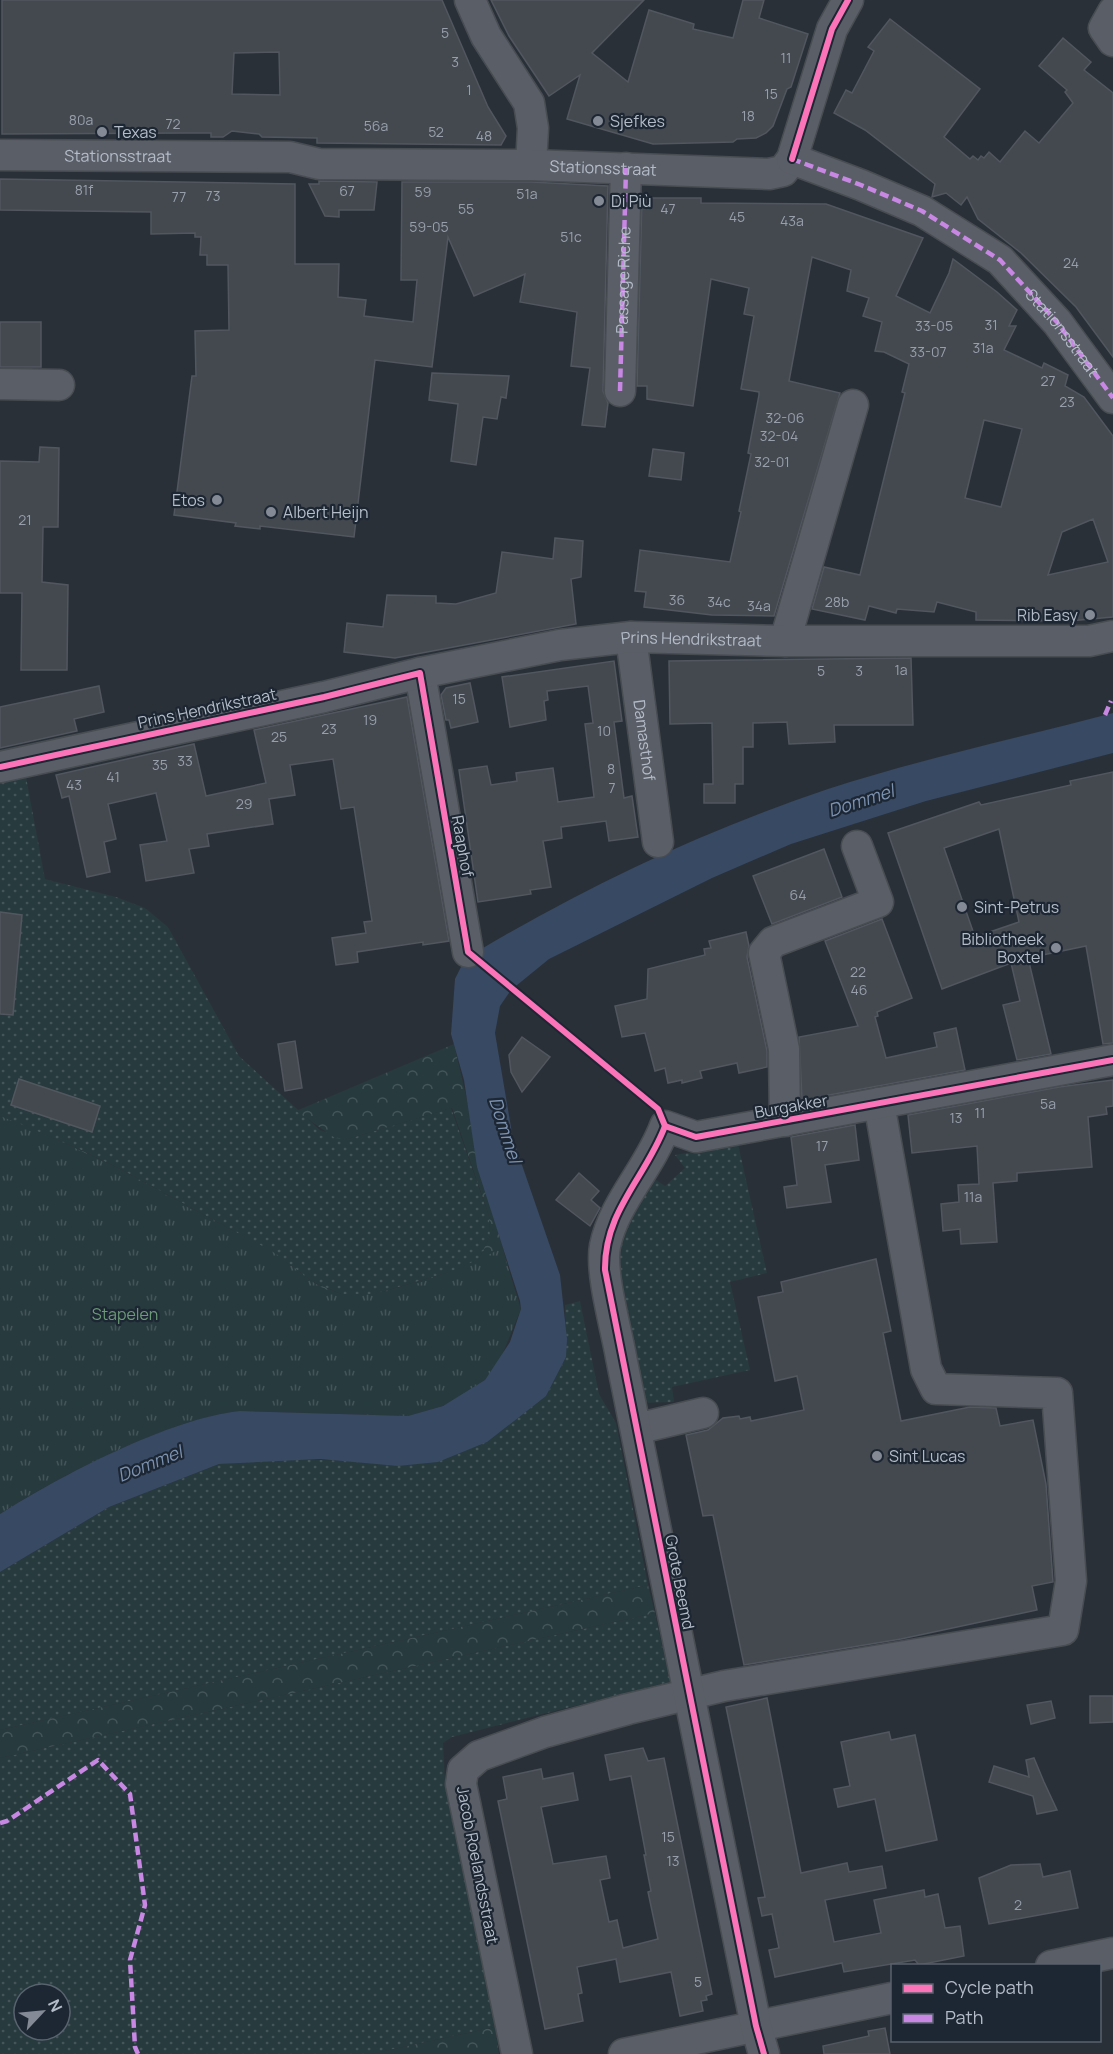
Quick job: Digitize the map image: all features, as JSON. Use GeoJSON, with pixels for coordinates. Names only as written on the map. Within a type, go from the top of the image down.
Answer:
{"type":"FeatureCollection","features":[{"type":"Feature","properties":{"kind":"street"},"geometry":{"type":"LineString","coordinates":[[470,0],[486,36],[529,104],[533,128],[531,165]]}},
{"type":"Feature","properties":{"kind":"street"},"geometry":{"type":"LineString","coordinates":[[792,159],[832,29],[848,0]]}},
{"type":"Feature","properties":{"kind":"street"},"geometry":{"type":"LineString","coordinates":[[1113,12],[1104,28],[1113,41]]}},
{"type":"Feature","properties":{"kind":"street","name":"Stationsstraat"},"geometry":{"type":"LineString","coordinates":[[0,155],[290,157],[319,164],[531,165],[769,174],[783,171],[792,159],[861,184],[922,212],[1000,260],[1057,322],[1113,398]]}},
{"type":"Feature","properties":{"kind":"street","name":"Passage Riche"},"geometry":{"type":"LineString","coordinates":[[620,391],[626,168]]}},
{"type":"Feature","properties":{"kind":"street"},"geometry":{"type":"LineString","coordinates":[[0,384],[59,386]]}},
{"type":"Feature","properties":{"kind":"street","name":"Prins Hendrikstraat"},"geometry":{"type":"LineString","coordinates":[[785,641],[853,405]]}},
{"type":"Feature","properties":{"kind":"street","name":"Prins Hendrikstraat"},"geometry":{"type":"LineString","coordinates":[[0,767],[324,697],[420,673],[560,645],[631,637],[785,641],[1089,641],[1113,636]]}},
{"type":"Feature","properties":{"kind":"street","name":"Damasthof"},"geometry":{"type":"LineString","coordinates":[[631,637],[658,842]]}},
{"type":"Feature","properties":{"kind":"street","name":"Raaphof"},"geometry":{"type":"LineString","coordinates":[[420,673],[468,952]]}},
{"type":"Feature","properties":{"kind":"street","name":"Burgakker"},"geometry":{"type":"LineString","coordinates":[[785,1121],[784,1049],[764,953],[773,942],[878,902],[857,846]]}},
{"type":"Feature","properties":{"kind":"street","name":"Burgakker"},"geometry":{"type":"LineString","coordinates":[[665,1126],[696,1137],[1113,1060]]}},
{"type":"Feature","properties":{"kind":"street","name":"Jacob Roelandsstraat"},"geometry":{"type":"LineString","coordinates":[[517,2054],[461,1784],[463,1770],[479,1756],[534,1735],[724,1686],[1063,1630],[1071,1581],[1057,1393],[936,1389],[926,1369],[879,1103]]}},
{"type":"Feature","properties":{"kind":"street","name":"Grote Beemd"},"geometry":{"type":"LineString","coordinates":[[665,1126],[617,1214],[605,1248],[605,1270],[760,2040]]}},
{"type":"Feature","properties":{"kind":"street"},"geometry":{"type":"LineString","coordinates":[[636,1429],[703,1413]]}},
{"type":"Feature","properties":{"kind":"street"},"geometry":{"type":"LineString","coordinates":[[1056,1964],[1113,1953]]}},
{"type":"Feature","properties":{"kind":"street"},"geometry":{"type":"LineString","coordinates":[[624,2054],[760,2040],[891,1998]]}},
{"type":"Feature","properties":{"kind":"green space"},"geometry":{"type":"Polygon","coordinates":[[[26,777],[45,879],[116,897],[145,908],[168,927],[239,1056],[320,1130],[348,1139],[451,1108],[489,1216],[490,1236],[479,1259],[460,1269],[375,1294],[341,1294],[313,1282],[274,1253],[122,1170],[0,1116],[0,783],[26,777]]]}},
{"type":"Feature","properties":{"kind":"green space"},"geometry":{"type":"Polygon","coordinates":[[[454,1044],[493,1213],[515,1292],[334,1340],[0,1116],[122,1170],[274,1253],[313,1282],[341,1294],[375,1294],[460,1269],[479,1259],[490,1236],[489,1216],[452,1108],[348,1139],[335,1138],[296,1111],[454,1044]]]}},
{"type":"Feature","properties":{"kind":"green space","name":"Stapelen"},"geometry":{"type":"Polygon","coordinates":[[[0,1116],[100,1160],[254,1241],[281,1257],[314,1283],[332,1292],[360,1295],[402,1288],[467,1265],[502,1248],[521,1309],[500,1360],[485,1380],[457,1398],[443,1406],[408,1416],[240,1411],[182,1425],[116,1451],[53,1483],[0,1514],[0,1116]]]}},
{"type":"Feature","properties":{"kind":"green space"},"geometry":{"type":"Polygon","coordinates":[[[738,1144],[767,1273],[730,1282],[750,1370],[672,1387],[674,1402],[643,1403],[617,1275],[620,1241],[653,1178],[665,1186],[685,1168],[675,1155],[738,1144]]]}},
{"type":"Feature","properties":{"kind":"green space"},"geometry":{"type":"Polygon","coordinates":[[[580,1301],[599,1394],[616,1423],[648,1585],[0,1730],[0,1572],[109,1507],[219,1464],[290,1459],[357,1461],[546,1396],[566,1357],[565,1305],[580,1301]]]}},
{"type":"Feature","properties":{"kind":"green space"},"geometry":{"type":"Polygon","coordinates":[[[648,1585],[655,1613],[0,1758],[0,1730],[648,1585]]]}},
{"type":"Feature","properties":{"kind":"green space"},"geometry":{"type":"Polygon","coordinates":[[[655,1613],[670,1682],[452,1737],[443,1743],[445,1780],[495,2027],[371,2054],[0,2054],[0,1758],[655,1613]]]}},
{"type":"Feature","properties":{"kind":"green space"},"geometry":{"type":"Polygon","coordinates":[[[495,2027],[499,2054],[371,2054],[495,2027]]]}},
{"type":"Feature","properties":{"kind":"water","name":"Dommel"},"geometry":{"type":"Polygon","coordinates":[[[1113,713],[1113,753],[926,801],[791,844],[712,878],[549,959],[511,990],[500,1006],[495,1033],[513,1139],[560,1275],[567,1339],[566,1357],[546,1396],[487,1442],[438,1462],[398,1466],[320,1459],[219,1464],[109,1507],[0,1572],[0,1514],[53,1483],[149,1437],[212,1416],[240,1411],[408,1416],[443,1406],[485,1380],[510,1342],[521,1309],[477,1167],[464,1080],[451,1034],[455,979],[463,963],[478,951],[605,882],[693,841],[782,805],[898,768],[1113,713]]]}},
{"type":"Feature","properties":{"kind":"building"},"geometry":{"type":"Polygon","coordinates":[[[2,0],[442,0],[488,107],[506,136],[501,145],[317,143],[317,138],[262,137],[259,134],[232,131],[223,137],[211,137],[211,133],[2,134],[2,0]],[[279,52],[234,53],[232,94],[280,95],[279,52]]]}},
{"type":"Feature","properties":{"kind":"building"},"geometry":{"type":"Polygon","coordinates":[[[491,0],[644,0],[592,53],[628,82],[649,10],[694,24],[693,29],[733,38],[743,0],[764,0],[759,18],[808,34],[791,87],[787,89],[773,126],[766,133],[756,138],[737,139],[733,142],[653,144],[567,119],[580,75],[549,96],[509,36],[491,0]]]}},
{"type":"Feature","properties":{"kind":"building"},"geometry":{"type":"Polygon","coordinates":[[[890,19],[980,89],[944,137],[970,159],[973,156],[978,160],[981,156],[984,158],[989,152],[1000,162],[1025,131],[1039,143],[1073,103],[1065,92],[1067,90],[1039,66],[1063,38],[1091,62],[1084,70],[1113,93],[1113,357],[1076,307],[1021,253],[978,219],[967,197],[961,205],[946,193],[932,197],[935,184],[865,130],[834,113],[846,90],[852,93],[874,51],[868,47],[890,19]]]}},
{"type":"Feature","properties":{"kind":"building"},"geometry":{"type":"Polygon","coordinates":[[[0,179],[295,184],[295,264],[339,264],[338,297],[366,300],[364,316],[413,322],[417,280],[401,280],[402,182],[531,182],[608,186],[603,391],[608,403],[605,427],[582,425],[590,368],[571,366],[577,312],[520,302],[525,274],[474,296],[448,237],[432,367],[375,360],[354,537],[260,526],[260,529],[235,526],[236,523],[174,515],[192,376],[196,376],[195,331],[229,330],[228,265],[207,265],[207,255],[200,255],[201,237],[195,237],[195,233],[151,234],[151,212],[0,210],[0,179]]]}},
{"type":"Feature","properties":{"kind":"building"},"geometry":{"type":"Polygon","coordinates":[[[319,181],[377,182],[374,210],[339,210],[339,217],[325,216],[309,184],[319,184],[319,181]]]}},
{"type":"Feature","properties":{"kind":"building"},"geometry":{"type":"Polygon","coordinates":[[[642,198],[701,198],[701,203],[826,204],[923,238],[896,296],[930,313],[949,273],[953,259],[1017,310],[1009,326],[1016,326],[1004,350],[1042,368],[1044,363],[1068,375],[1065,386],[1084,397],[1113,436],[1113,617],[1069,621],[976,620],[976,612],[937,602],[934,612],[897,609],[896,613],[869,606],[865,620],[812,609],[824,567],[860,575],[905,393],[902,392],[909,364],[884,352],[875,351],[882,322],[863,316],[869,298],[847,291],[851,270],[812,257],[789,381],[840,393],[774,616],[712,615],[644,607],[646,592],[635,591],[640,550],[730,562],[741,512],[739,511],[751,454],[748,453],[759,395],[759,392],[741,389],[754,316],[744,314],[749,288],[711,279],[693,406],[647,399],[647,386],[637,386],[642,198]],[[984,420],[965,498],[1001,507],[1022,429],[984,420]],[[1093,519],[1062,532],[1048,575],[1108,562],[1093,519]]]}},
{"type":"Feature","properties":{"kind":"building"},"geometry":{"type":"Polygon","coordinates":[[[0,322],[41,322],[41,367],[0,367],[0,322]]]}},
{"type":"Feature","properties":{"kind":"building"},"geometry":{"type":"Polygon","coordinates":[[[432,373],[509,376],[506,398],[501,397],[497,419],[483,417],[476,465],[451,461],[458,404],[429,400],[432,373]]]}},
{"type":"Feature","properties":{"kind":"building"},"geometry":{"type":"Polygon","coordinates":[[[40,447],[59,448],[58,527],[43,527],[42,582],[68,585],[67,670],[21,670],[22,593],[0,593],[0,461],[39,462],[40,447]]]}},
{"type":"Feature","properties":{"kind":"building"},"geometry":{"type":"Polygon","coordinates":[[[653,449],[684,453],[681,480],[649,476],[653,449]]]}},
{"type":"Feature","properties":{"kind":"building"},"geometry":{"type":"Polygon","coordinates":[[[555,538],[583,541],[581,577],[571,579],[576,624],[395,658],[344,652],[347,623],[383,627],[387,595],[436,596],[436,603],[456,604],[496,593],[502,552],[553,559],[555,538]]]}},
{"type":"Feature","properties":{"kind":"building"},"geometry":{"type":"Polygon","coordinates":[[[911,658],[913,725],[834,725],[835,742],[789,744],[787,722],[753,723],[753,747],[743,747],[743,784],[735,784],[735,803],[704,803],[704,784],[713,784],[712,723],[670,724],[669,661],[911,658]]]}},
{"type":"Feature","properties":{"kind":"building"},"geometry":{"type":"Polygon","coordinates":[[[614,661],[622,721],[614,722],[624,798],[632,796],[638,837],[609,841],[606,821],[561,827],[562,838],[543,841],[551,887],[530,890],[531,894],[478,902],[459,770],[487,766],[491,785],[517,781],[516,773],[553,768],[558,802],[594,797],[585,724],[593,723],[588,686],[547,691],[548,700],[544,701],[546,720],[510,727],[502,677],[614,661]]]}},
{"type":"Feature","properties":{"kind":"building"},"geometry":{"type":"Polygon","coordinates":[[[470,683],[478,722],[451,728],[449,720],[446,720],[441,695],[446,688],[470,683]]]}},
{"type":"Feature","properties":{"kind":"building"},"geometry":{"type":"Polygon","coordinates":[[[99,686],[104,712],[74,719],[77,731],[0,748],[0,707],[99,686]]]}},
{"type":"Feature","properties":{"kind":"building"},"geometry":{"type":"Polygon","coordinates":[[[407,697],[449,941],[423,945],[423,942],[357,952],[358,962],[336,965],[332,938],[366,933],[364,922],[372,921],[354,807],[341,809],[333,759],[290,765],[295,795],[269,799],[273,824],[207,834],[209,846],[189,849],[194,873],[146,881],[140,845],[167,841],[156,793],[108,804],[116,839],[104,842],[110,872],[87,877],[69,796],[62,798],[56,775],[194,744],[206,796],[266,783],[254,730],[407,697]]]}},
{"type":"Feature","properties":{"kind":"building"},"geometry":{"type":"Polygon","coordinates":[[[1113,772],[1113,1043],[1103,1044],[1086,946],[1028,958],[1051,1054],[1017,1060],[1003,1005],[1020,1001],[1011,963],[942,989],[888,833],[979,802],[981,805],[1071,785],[1070,781],[1113,772]],[[999,829],[944,848],[975,937],[1019,922],[999,829]]]}},
{"type":"Feature","properties":{"kind":"building"},"geometry":{"type":"Polygon","coordinates":[[[824,849],[842,897],[772,924],[753,876],[824,849]]]}},
{"type":"Feature","properties":{"kind":"building"},"geometry":{"type":"Polygon","coordinates":[[[0,912],[22,915],[13,1015],[0,1014],[0,912]]]}},
{"type":"Feature","properties":{"kind":"building"},"geometry":{"type":"Polygon","coordinates":[[[882,919],[912,998],[877,1012],[878,1016],[875,1017],[886,1058],[937,1047],[934,1033],[956,1028],[965,1070],[802,1100],[799,1037],[858,1026],[825,941],[882,919]]]}},
{"type":"Feature","properties":{"kind":"building"},"geometry":{"type":"Polygon","coordinates":[[[746,932],[749,946],[747,957],[767,1051],[767,1067],[739,1073],[737,1063],[700,1071],[702,1078],[682,1083],[682,1080],[668,1083],[665,1068],[655,1071],[645,1033],[622,1037],[615,1006],[647,999],[648,969],[705,955],[704,949],[711,948],[709,941],[746,932]]]}},
{"type":"Feature","properties":{"kind":"building"},"geometry":{"type":"Polygon","coordinates":[[[522,1037],[550,1057],[522,1092],[511,1072],[509,1055],[522,1037]]]}},
{"type":"Feature","properties":{"kind":"building"},"geometry":{"type":"Polygon","coordinates":[[[295,1041],[302,1088],[285,1091],[278,1044],[295,1041]]]}},
{"type":"Feature","properties":{"kind":"building"},"geometry":{"type":"Polygon","coordinates":[[[19,1079],[100,1106],[92,1132],[11,1105],[19,1079]]]}},
{"type":"Feature","properties":{"kind":"building"},"geometry":{"type":"Polygon","coordinates":[[[1113,1080],[1113,1106],[1106,1107],[1107,1114],[1088,1117],[1092,1167],[1017,1173],[1017,1181],[993,1183],[997,1242],[961,1244],[960,1229],[943,1231],[941,1204],[959,1202],[958,1185],[979,1184],[977,1146],[912,1153],[908,1115],[1059,1087],[1113,1080]]]}},
{"type":"Feature","properties":{"kind":"building"},"geometry":{"type":"Polygon","coordinates":[[[855,1125],[859,1160],[825,1165],[831,1202],[787,1208],[784,1187],[797,1185],[791,1137],[855,1125]]]}},
{"type":"Feature","properties":{"kind":"building"},"geometry":{"type":"Polygon","coordinates":[[[579,1173],[599,1191],[591,1200],[600,1208],[590,1226],[556,1200],[579,1173]]]}},
{"type":"Feature","properties":{"kind":"building"},"geometry":{"type":"Polygon","coordinates":[[[876,1259],[891,1331],[883,1333],[901,1421],[970,1407],[996,1408],[1000,1426],[1033,1420],[1046,1484],[1053,1582],[1032,1586],[1037,1610],[901,1639],[744,1665],[713,1515],[703,1516],[686,1435],[708,1430],[723,1418],[750,1417],[751,1421],[804,1410],[797,1376],[775,1381],[758,1297],[783,1292],[781,1282],[876,1259]]]}},
{"type":"Feature","properties":{"kind":"building"},"geometry":{"type":"Polygon","coordinates":[[[1090,1696],[1113,1696],[1113,1722],[1090,1723],[1090,1696]]]}},
{"type":"Feature","properties":{"kind":"building"},"geometry":{"type":"Polygon","coordinates":[[[767,1698],[801,1873],[847,1863],[849,1872],[882,1866],[886,1888],[825,1900],[834,1942],[881,1933],[874,1900],[924,1890],[925,1897],[938,1894],[945,1928],[960,1926],[964,1956],[924,1964],[918,1964],[915,1960],[844,1972],[842,1963],[775,1977],[769,1950],[779,1948],[772,1914],[762,1916],[758,1898],[765,1897],[726,1707],[767,1698]]]}},
{"type":"Feature","properties":{"kind":"building"},"geometry":{"type":"Polygon","coordinates":[[[1051,1701],[1055,1718],[1031,1724],[1027,1705],[1051,1701]]]}},
{"type":"Feature","properties":{"kind":"building"},"geometry":{"type":"Polygon","coordinates":[[[889,1732],[891,1740],[915,1735],[937,1840],[886,1851],[875,1799],[838,1807],[834,1789],[850,1786],[841,1742],[889,1732]]]}},
{"type":"Feature","properties":{"kind":"building"},"geometry":{"type":"Polygon","coordinates":[[[643,1748],[648,1761],[664,1758],[712,1994],[706,1996],[707,2000],[701,2001],[703,2011],[680,2016],[671,1972],[620,1982],[616,1959],[577,1967],[582,1993],[578,1994],[583,2021],[545,2029],[498,1801],[507,1799],[503,1777],[541,1769],[543,1779],[573,1773],[578,1800],[541,1807],[553,1864],[606,1856],[610,1878],[600,1880],[609,1922],[617,1920],[623,1948],[658,1939],[648,1892],[651,1891],[644,1855],[646,1855],[631,1776],[610,1780],[605,1755],[643,1748]]]}},
{"type":"Feature","properties":{"kind":"building"},"geometry":{"type":"Polygon","coordinates":[[[1034,1758],[1057,1810],[1037,1814],[1033,1796],[989,1782],[994,1766],[1029,1777],[1026,1760],[1034,1758]]]}},
{"type":"Feature","properties":{"kind":"building"},"geometry":{"type":"Polygon","coordinates":[[[1040,1864],[1043,1877],[1070,1871],[1078,1908],[989,1924],[979,1878],[1011,1865],[1040,1864]]]}},
{"type":"Feature","properties":{"kind":"building"},"geometry":{"type":"Polygon","coordinates":[[[885,2028],[890,2054],[824,2054],[823,2046],[869,2036],[868,2031],[885,2028]]]}},
{"type":"Feature","properties":{"kind":"marked path"},"geometry":{"type":"LineString","coordinates":[[792,159],[922,211],[1000,260],[1057,322],[1113,398]]}},
{"type":"Feature","properties":{"kind":"marked path"},"geometry":{"type":"LineString","coordinates":[[620,391],[626,168]]}},
{"type":"Feature","properties":{"kind":"marked path"},"geometry":{"type":"LineString","coordinates":[[1105,715],[1111,701]]}},
{"type":"Feature","properties":{"kind":"marked path"},"geometry":{"type":"LineString","coordinates":[[0,1823],[7,1821],[98,1760],[130,1794],[145,1905],[130,1960],[135,2047],[138,2054]]}},
{"type":"Feature","properties":{"kind":"cycle path"},"geometry":{"type":"LineString","coordinates":[[792,159],[832,29],[848,0]]}},
{"type":"Feature","properties":{"kind":"cycle path"},"geometry":{"type":"LineString","coordinates":[[0,767],[324,697],[420,673],[468,952],[658,1109],[665,1126]]}},
{"type":"Feature","properties":{"kind":"cycle path"},"geometry":{"type":"LineString","coordinates":[[665,1126],[696,1137],[1113,1060]]}},
{"type":"Feature","properties":{"kind":"cycle path"},"geometry":{"type":"LineString","coordinates":[[665,1126],[611,1230],[605,1270],[756,2026],[764,2054]]}},
{"type":"Feature","properties":{"kind":"place","name":"Sjefkes"},"geometry":{"type":"Point","coordinates":[598,121]}},
{"type":"Feature","properties":{"kind":"place","name":"Texas"},"geometry":{"type":"Point","coordinates":[102,132]}},
{"type":"Feature","properties":{"kind":"place","name":"Di Più"},"geometry":{"type":"Point","coordinates":[599,201]}},
{"type":"Feature","properties":{"kind":"place","name":"Etos"},"geometry":{"type":"Point","coordinates":[217,500]}},
{"type":"Feature","properties":{"kind":"place","name":"Albert Heijn"},"geometry":{"type":"Point","coordinates":[271,512]}},
{"type":"Feature","properties":{"kind":"place","name":"Rib Easy"},"geometry":{"type":"Point","coordinates":[1090,615]}},
{"type":"Feature","properties":{"kind":"place","name":"Sint-Petrus"},"geometry":{"type":"Point","coordinates":[962,907]}},
{"type":"Feature","properties":{"kind":"place","name":"Bibliotheek Boxtel"},"geometry":{"type":"Point","coordinates":[1056,948]}},
{"type":"Feature","properties":{"kind":"place","name":"Sint Lucas"},"geometry":{"type":"Point","coordinates":[877,1456]}}]}
